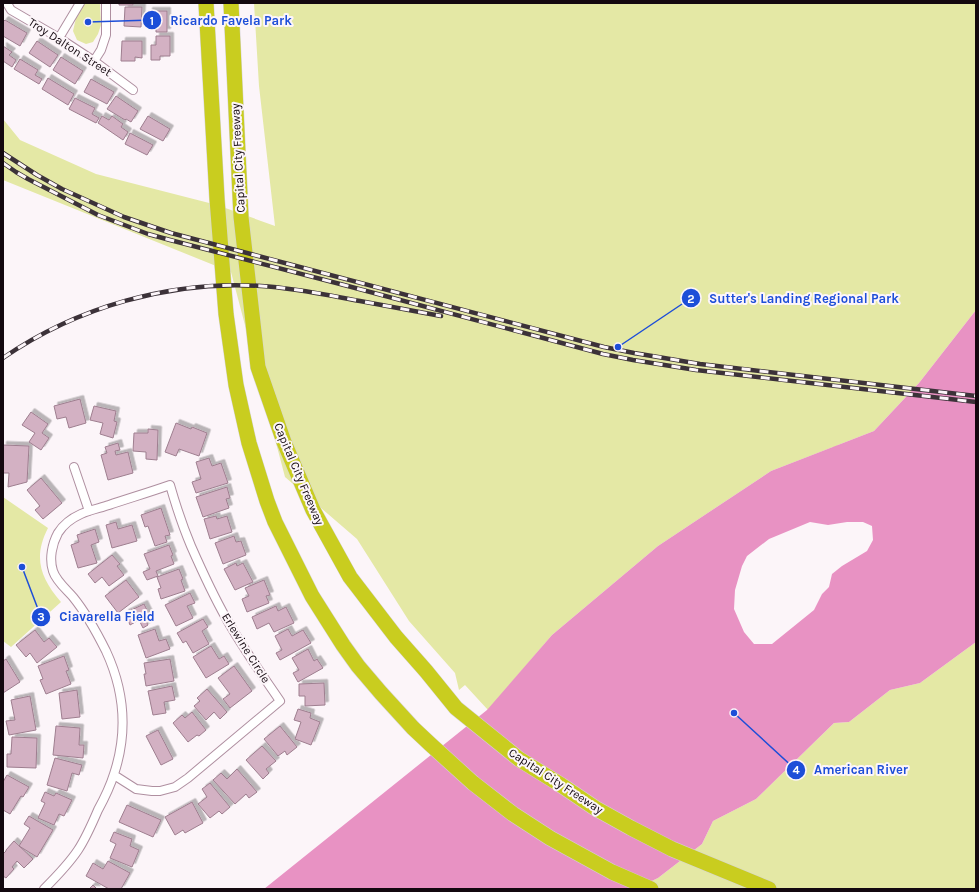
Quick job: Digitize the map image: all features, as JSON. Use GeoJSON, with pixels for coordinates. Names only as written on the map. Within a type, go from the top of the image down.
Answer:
{"type":"FeatureCollection","features":[{"type":"Feature","properties":{"kind":"highway","name":"Capital City Freeway"},"geometry":{"type":"LineString","coordinates":[[206,3],[226,314],[236,385],[249,443],[263,487],[276,522],[312,596],[358,666],[393,706],[430,744],[473,783],[513,814],[550,838],[612,872],[651,889]]}},
{"type":"Feature","properties":{"kind":"highway","name":"Capital City Freeway"},"geometry":{"type":"LineString","coordinates":[[231,3],[241,217],[258,367],[289,456],[313,510],[342,564],[350,577],[392,631],[456,708],[519,759],[595,808],[672,849],[769,889]]}},
{"type":"Feature","properties":{"kind":"street"},"geometry":{"type":"LineString","coordinates":[[59,38],[80,3]]}},
{"type":"Feature","properties":{"kind":"street"},"geometry":{"type":"LineString","coordinates":[[94,61],[101,50],[106,35],[106,3]]}},
{"type":"Feature","properties":{"kind":"street","name":"Troy Dalton Street"},"geometry":{"type":"LineString","coordinates":[[8,5],[11,10],[59,38],[94,61],[133,90]]}},
{"type":"Feature","properties":{"kind":"street"},"geometry":{"type":"LineString","coordinates":[[74,467],[89,511]]}},
{"type":"Feature","properties":{"kind":"street","name":"Erlewine Circle"},"geometry":{"type":"LineString","coordinates":[[170,485],[191,545],[208,582],[247,653],[280,700],[188,778],[175,786],[160,791],[136,790],[114,775],[120,753],[123,733],[122,705],[119,688],[106,651],[86,614],[64,588],[53,572],[51,559],[53,546],[58,534],[62,528],[74,518],[89,511],[170,485]]}},
{"type":"Feature","properties":{"kind":"street"},"geometry":{"type":"LineString","coordinates":[[44,889],[66,866],[78,850],[88,833],[114,775]]}},
{"type":"Feature","properties":{"kind":"green space"},"geometry":{"type":"Polygon","coordinates":[[[85,3],[100,3],[101,25],[93,42],[86,44],[77,40],[73,31],[76,18],[85,3]]]}},
{"type":"Feature","properties":{"kind":"green space"},"geometry":{"type":"Polygon","coordinates":[[[254,3],[976,3],[976,310],[919,383],[874,431],[771,471],[658,546],[552,635],[488,710],[465,685],[459,690],[455,673],[409,621],[357,539],[285,477],[231,272],[3,180],[3,119],[20,140],[96,174],[217,205],[275,226],[259,86],[254,3]]]}},
{"type":"Feature","properties":{"kind":"green space"},"geometry":{"type":"Polygon","coordinates":[[[3,497],[48,528],[41,548],[41,567],[48,584],[61,602],[11,647],[3,641],[3,497]]]}},
{"type":"Feature","properties":{"kind":"green space"},"geometry":{"type":"Polygon","coordinates":[[[976,642],[976,889],[635,889],[658,878],[702,844],[713,821],[756,799],[834,723],[849,722],[890,690],[920,683],[976,642]]]}},
{"type":"Feature","properties":{"kind":"shaded area"},"geometry":{"type":"Polygon","coordinates":[[[976,310],[976,642],[920,683],[890,690],[849,722],[834,723],[756,799],[713,821],[702,844],[658,878],[635,889],[264,889],[487,710],[552,635],[658,546],[771,471],[874,431],[919,383],[976,310]],[[810,522],[769,539],[747,556],[742,566],[735,590],[734,609],[744,632],[754,644],[772,644],[814,610],[822,594],[829,587],[832,574],[867,551],[873,540],[872,526],[863,522],[847,522],[828,525],[810,522]]]}},
{"type":"Feature","properties":{"kind":"building"},"geometry":{"type":"Polygon","coordinates":[[[119,3],[133,3],[133,5],[119,5],[119,3]]]}},
{"type":"Feature","properties":{"kind":"building"},"geometry":{"type":"Polygon","coordinates":[[[125,7],[142,7],[141,27],[124,26],[125,7]]]}},
{"type":"Feature","properties":{"kind":"building"},"geometry":{"type":"Polygon","coordinates":[[[149,11],[167,11],[167,32],[156,32],[156,22],[149,22],[149,11]]]}},
{"type":"Feature","properties":{"kind":"building"},"geometry":{"type":"Polygon","coordinates":[[[5,20],[27,33],[20,46],[3,36],[3,22],[5,20]]]}},
{"type":"Feature","properties":{"kind":"building"},"geometry":{"type":"Polygon","coordinates":[[[156,36],[170,36],[170,56],[160,56],[160,60],[151,60],[151,45],[156,45],[156,36]]]}},
{"type":"Feature","properties":{"kind":"building"},"geometry":{"type":"Polygon","coordinates":[[[37,41],[58,55],[50,67],[29,53],[37,41]]]}},
{"type":"Feature","properties":{"kind":"building"},"geometry":{"type":"Polygon","coordinates":[[[122,41],[142,41],[142,58],[135,57],[135,61],[121,61],[122,41]]]}},
{"type":"Feature","properties":{"kind":"building"},"geometry":{"type":"Polygon","coordinates":[[[3,46],[12,52],[9,55],[16,60],[12,67],[3,61],[3,46]]]}},
{"type":"Feature","properties":{"kind":"building"},"geometry":{"type":"Polygon","coordinates":[[[61,57],[83,71],[75,84],[53,70],[61,57]]]}},
{"type":"Feature","properties":{"kind":"building"},"geometry":{"type":"Polygon","coordinates":[[[20,59],[38,70],[35,75],[42,79],[39,84],[14,69],[20,59]]]}},
{"type":"Feature","properties":{"kind":"building"},"geometry":{"type":"Polygon","coordinates":[[[48,78],[74,94],[68,105],[42,89],[48,78]]]}},
{"type":"Feature","properties":{"kind":"building"},"geometry":{"type":"Polygon","coordinates":[[[91,79],[114,92],[107,104],[84,92],[91,79]]]}},
{"type":"Feature","properties":{"kind":"building"},"geometry":{"type":"Polygon","coordinates":[[[116,96],[138,111],[131,122],[107,109],[116,96]]]}},
{"type":"Feature","properties":{"kind":"building"},"geometry":{"type":"Polygon","coordinates":[[[75,98],[95,108],[92,114],[99,118],[96,123],[69,109],[75,98]]]}},
{"type":"Feature","properties":{"kind":"building"},"geometry":{"type":"Polygon","coordinates":[[[102,116],[109,120],[112,116],[123,124],[121,127],[128,132],[123,140],[98,123],[102,116]]]}},
{"type":"Feature","properties":{"kind":"building"},"geometry":{"type":"Polygon","coordinates":[[[148,116],[170,129],[163,141],[140,129],[148,116]]]}},
{"type":"Feature","properties":{"kind":"building"},"geometry":{"type":"Polygon","coordinates":[[[130,133],[153,145],[147,155],[125,144],[130,133]]]}},
{"type":"Feature","properties":{"kind":"building"},"geometry":{"type":"Polygon","coordinates":[[[80,399],[86,423],[69,428],[66,417],[57,419],[54,406],[80,399]]]}},
{"type":"Feature","properties":{"kind":"building"},"geometry":{"type":"Polygon","coordinates":[[[94,406],[116,411],[114,421],[117,422],[113,438],[100,434],[103,423],[90,420],[94,406]]]}},
{"type":"Feature","properties":{"kind":"building"},"geometry":{"type":"Polygon","coordinates":[[[31,412],[48,424],[42,433],[49,438],[41,450],[29,442],[35,433],[22,425],[31,412]]]}},
{"type":"Feature","properties":{"kind":"building"},"geometry":{"type":"Polygon","coordinates":[[[176,423],[207,433],[199,456],[179,449],[176,456],[165,452],[176,423]]]}},
{"type":"Feature","properties":{"kind":"building"},"geometry":{"type":"Polygon","coordinates":[[[148,429],[158,430],[157,460],[146,459],[146,452],[133,451],[134,433],[148,433],[148,429]]]}},
{"type":"Feature","properties":{"kind":"building"},"geometry":{"type":"Polygon","coordinates":[[[118,443],[120,450],[115,451],[116,455],[128,452],[133,473],[108,480],[101,455],[107,453],[105,447],[118,443]]]}},
{"type":"Feature","properties":{"kind":"building"},"geometry":{"type":"Polygon","coordinates":[[[3,445],[29,446],[27,482],[8,487],[9,473],[3,473],[3,445]]]}},
{"type":"Feature","properties":{"kind":"building"},"geometry":{"type":"Polygon","coordinates":[[[209,458],[212,466],[221,463],[228,483],[196,493],[192,482],[201,479],[196,462],[209,458]]]}},
{"type":"Feature","properties":{"kind":"building"},"geometry":{"type":"Polygon","coordinates":[[[41,478],[62,503],[43,519],[35,510],[40,506],[27,490],[41,478]]]}},
{"type":"Feature","properties":{"kind":"building"},"geometry":{"type":"Polygon","coordinates":[[[227,487],[230,498],[226,499],[229,508],[203,517],[196,497],[227,487]]]}},
{"type":"Feature","properties":{"kind":"building"},"geometry":{"type":"Polygon","coordinates":[[[161,508],[170,535],[165,536],[167,542],[155,546],[148,526],[145,527],[141,515],[161,508]]]}},
{"type":"Feature","properties":{"kind":"building"},"geometry":{"type":"Polygon","coordinates":[[[216,516],[217,519],[227,516],[232,532],[210,539],[204,519],[216,516]]]}},
{"type":"Feature","properties":{"kind":"building"},"geometry":{"type":"Polygon","coordinates":[[[116,522],[118,529],[132,525],[137,541],[112,548],[106,525],[116,522]]]}},
{"type":"Feature","properties":{"kind":"building"},"geometry":{"type":"Polygon","coordinates":[[[95,529],[99,542],[91,545],[97,563],[78,568],[71,545],[79,542],[77,535],[95,529]]]}},
{"type":"Feature","properties":{"kind":"building"},"geometry":{"type":"Polygon","coordinates":[[[234,536],[236,542],[241,541],[246,555],[223,564],[215,543],[234,536]]]}},
{"type":"Feature","properties":{"kind":"building"},"geometry":{"type":"Polygon","coordinates":[[[169,545],[173,555],[171,556],[174,564],[156,571],[158,576],[147,580],[143,572],[150,569],[144,554],[169,545]]]}},
{"type":"Feature","properties":{"kind":"building"},"geometry":{"type":"Polygon","coordinates":[[[112,555],[120,564],[117,566],[124,575],[109,586],[102,577],[95,583],[88,574],[112,555]]]}},
{"type":"Feature","properties":{"kind":"building"},"geometry":{"type":"Polygon","coordinates":[[[236,563],[237,566],[243,563],[253,582],[235,590],[224,569],[236,563]]]}},
{"type":"Feature","properties":{"kind":"building"},"geometry":{"type":"Polygon","coordinates":[[[179,569],[183,579],[181,580],[185,591],[161,599],[158,589],[161,588],[157,577],[179,569]]]}},
{"type":"Feature","properties":{"kind":"building"},"geometry":{"type":"Polygon","coordinates":[[[126,580],[139,597],[118,613],[105,596],[126,580]]]}},
{"type":"Feature","properties":{"kind":"building"},"geometry":{"type":"Polygon","coordinates":[[[264,580],[270,595],[266,596],[269,603],[247,612],[242,599],[249,596],[245,588],[264,580]]]}},
{"type":"Feature","properties":{"kind":"building"},"geometry":{"type":"Polygon","coordinates":[[[190,593],[195,603],[187,606],[193,618],[176,626],[165,605],[190,593]]]}},
{"type":"Feature","properties":{"kind":"building"},"geometry":{"type":"Polygon","coordinates":[[[144,604],[149,614],[144,617],[148,625],[143,628],[139,620],[130,625],[125,613],[144,604]]]}},
{"type":"Feature","properties":{"kind":"building"},"geometry":{"type":"Polygon","coordinates":[[[276,606],[278,611],[286,607],[294,623],[274,632],[269,623],[257,629],[252,617],[276,606]]]}},
{"type":"Feature","properties":{"kind":"building"},"geometry":{"type":"Polygon","coordinates":[[[203,619],[208,627],[202,631],[209,644],[193,653],[186,641],[183,643],[177,633],[203,619]]]}},
{"type":"Feature","properties":{"kind":"building"},"geometry":{"type":"Polygon","coordinates":[[[155,629],[159,641],[166,639],[170,649],[146,658],[138,635],[155,629]]]}},
{"type":"Feature","properties":{"kind":"building"},"geometry":{"type":"Polygon","coordinates":[[[288,629],[292,636],[303,630],[311,643],[280,660],[276,653],[282,650],[275,636],[288,629]]]}},
{"type":"Feature","properties":{"kind":"building"},"geometry":{"type":"Polygon","coordinates":[[[35,630],[44,642],[49,638],[57,647],[37,663],[30,653],[26,657],[16,645],[35,630]]]}},
{"type":"Feature","properties":{"kind":"building"},"geometry":{"type":"Polygon","coordinates":[[[211,646],[219,659],[224,656],[229,664],[206,678],[193,657],[211,646]]]}},
{"type":"Feature","properties":{"kind":"building"},"geometry":{"type":"Polygon","coordinates":[[[308,649],[314,661],[317,659],[323,668],[298,682],[293,673],[299,670],[292,658],[308,649]]]}},
{"type":"Feature","properties":{"kind":"building"},"geometry":{"type":"Polygon","coordinates":[[[64,656],[69,670],[66,671],[71,684],[46,694],[40,680],[43,679],[38,666],[64,656]]]}},
{"type":"Feature","properties":{"kind":"building"},"geometry":{"type":"Polygon","coordinates":[[[6,659],[20,682],[3,693],[3,661],[6,659]]]}},
{"type":"Feature","properties":{"kind":"building"},"geometry":{"type":"Polygon","coordinates":[[[170,659],[174,681],[146,686],[144,663],[170,659]]]}},
{"type":"Feature","properties":{"kind":"building"},"geometry":{"type":"Polygon","coordinates":[[[234,666],[252,691],[230,708],[223,699],[230,694],[218,678],[234,666]]]}},
{"type":"Feature","properties":{"kind":"building"},"geometry":{"type":"Polygon","coordinates":[[[324,683],[325,705],[305,706],[305,696],[299,696],[299,684],[324,683]]]}},
{"type":"Feature","properties":{"kind":"building"},"geometry":{"type":"Polygon","coordinates":[[[172,686],[175,700],[164,702],[166,713],[153,715],[148,691],[172,686]]]}},
{"type":"Feature","properties":{"kind":"building"},"geometry":{"type":"Polygon","coordinates":[[[207,689],[227,712],[220,719],[214,712],[206,720],[194,706],[200,701],[197,698],[207,689]]]}},
{"type":"Feature","properties":{"kind":"building"},"geometry":{"type":"Polygon","coordinates":[[[77,690],[80,717],[62,719],[59,693],[77,690]]]}},
{"type":"Feature","properties":{"kind":"building"},"geometry":{"type":"Polygon","coordinates":[[[30,696],[36,730],[9,735],[6,721],[15,720],[11,700],[30,696]]]}},
{"type":"Feature","properties":{"kind":"building"},"geometry":{"type":"Polygon","coordinates":[[[298,709],[311,713],[310,718],[320,722],[311,745],[295,739],[301,722],[294,720],[298,709]]]}},
{"type":"Feature","properties":{"kind":"building"},"geometry":{"type":"Polygon","coordinates":[[[192,712],[206,730],[188,742],[173,723],[182,715],[185,718],[192,712]]]}},
{"type":"Feature","properties":{"kind":"building"},"geometry":{"type":"Polygon","coordinates":[[[56,726],[80,728],[79,745],[84,745],[83,758],[53,755],[56,726]]]}},
{"type":"Feature","properties":{"kind":"building"},"geometry":{"type":"Polygon","coordinates":[[[280,726],[297,747],[287,755],[285,751],[278,756],[264,739],[280,726]]]}},
{"type":"Feature","properties":{"kind":"building"},"geometry":{"type":"Polygon","coordinates":[[[158,730],[173,759],[161,765],[146,736],[158,730]]]}},
{"type":"Feature","properties":{"kind":"building"},"geometry":{"type":"Polygon","coordinates":[[[12,737],[37,738],[36,768],[7,767],[7,754],[11,754],[12,737]]]}},
{"type":"Feature","properties":{"kind":"building"},"geometry":{"type":"Polygon","coordinates":[[[262,746],[276,761],[266,769],[269,773],[263,779],[246,760],[262,746]]]}},
{"type":"Feature","properties":{"kind":"building"},"geometry":{"type":"Polygon","coordinates":[[[55,758],[82,765],[79,775],[72,773],[67,791],[47,785],[55,758]]]}},
{"type":"Feature","properties":{"kind":"building"},"geometry":{"type":"Polygon","coordinates":[[[237,769],[257,792],[249,798],[246,794],[235,804],[213,780],[221,773],[227,779],[237,769]]]}},
{"type":"Feature","properties":{"kind":"building"},"geometry":{"type":"Polygon","coordinates":[[[7,775],[29,787],[23,797],[21,796],[10,814],[3,810],[3,782],[7,775]]]}},
{"type":"Feature","properties":{"kind":"building"},"geometry":{"type":"Polygon","coordinates":[[[210,783],[230,807],[222,814],[219,811],[210,818],[198,804],[207,797],[202,789],[210,783]]]}},
{"type":"Feature","properties":{"kind":"building"},"geometry":{"type":"Polygon","coordinates":[[[45,792],[54,796],[56,793],[72,800],[64,816],[59,814],[54,825],[38,818],[45,803],[41,801],[45,792]]]}},
{"type":"Feature","properties":{"kind":"building"},"geometry":{"type":"Polygon","coordinates":[[[192,802],[203,823],[185,833],[183,830],[175,835],[165,817],[192,802]]]}},
{"type":"Feature","properties":{"kind":"building"},"geometry":{"type":"Polygon","coordinates":[[[127,805],[161,820],[153,837],[119,822],[127,805]]]}},
{"type":"Feature","properties":{"kind":"building"},"geometry":{"type":"Polygon","coordinates":[[[29,816],[53,830],[37,857],[19,846],[30,828],[24,824],[29,816]]]}},
{"type":"Feature","properties":{"kind":"building"},"geometry":{"type":"Polygon","coordinates":[[[114,832],[132,839],[130,846],[139,850],[132,867],[110,858],[116,844],[110,841],[114,832]]]}},
{"type":"Feature","properties":{"kind":"building"},"geometry":{"type":"Polygon","coordinates":[[[14,841],[33,859],[24,868],[17,861],[12,867],[14,869],[6,878],[3,876],[3,854],[14,841]]]}},
{"type":"Feature","properties":{"kind":"building"},"geometry":{"type":"Polygon","coordinates":[[[108,861],[130,873],[121,889],[109,889],[86,876],[93,863],[103,869],[108,861]]]}},
{"type":"Feature","properties":{"kind":"building"},"geometry":{"type":"Polygon","coordinates":[[[93,885],[97,889],[89,889],[93,885]]]}},
{"type":"Feature","properties":{"kind":"railway"},"geometry":{"type":"LineString","coordinates":[[3,153],[62,189],[124,217],[171,233],[604,347],[700,364],[976,396]]}},
{"type":"Feature","properties":{"kind":"railway"},"geometry":{"type":"LineString","coordinates":[[3,163],[28,179],[98,215],[148,234],[603,354],[696,370],[976,402]]}},
{"type":"Feature","properties":{"kind":"railway"},"geometry":{"type":"LineString","coordinates":[[3,358],[62,324],[93,311],[159,293],[193,288],[227,285],[286,288],[441,316]]}},
{"type":"Feature","properties":{"kind":"place","name":"Ricardo Favela Park"},"geometry":{"type":"Point","coordinates":[88,22]}},
{"type":"Feature","properties":{"kind":"place","name":"Sutter's Landing Regional Park"},"geometry":{"type":"Point","coordinates":[618,347]}},
{"type":"Feature","properties":{"kind":"place","name":"Ciavarella Field"},"geometry":{"type":"Point","coordinates":[22,567]}},
{"type":"Feature","properties":{"kind":"place","name":"American River"},"geometry":{"type":"Point","coordinates":[734,713]}}]}
